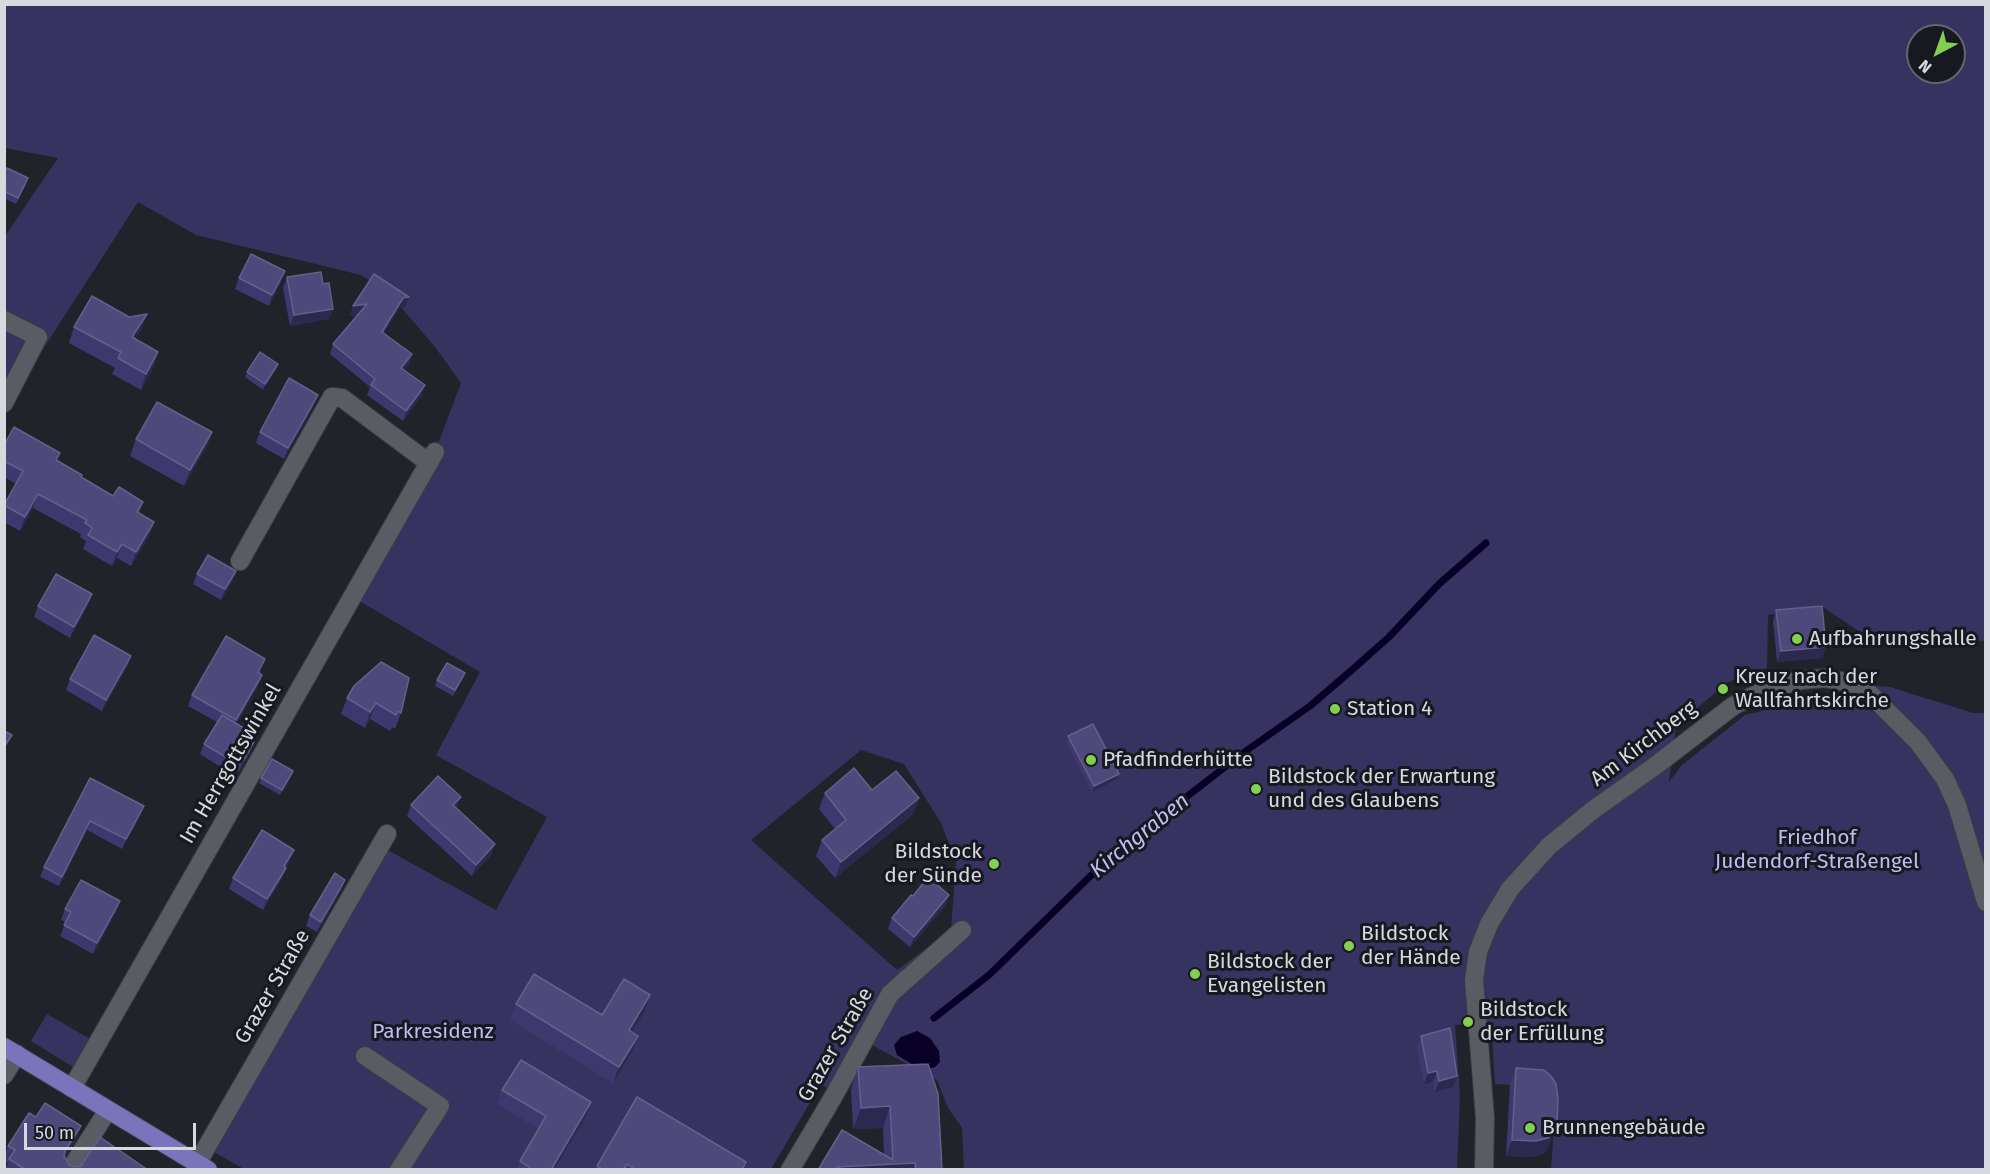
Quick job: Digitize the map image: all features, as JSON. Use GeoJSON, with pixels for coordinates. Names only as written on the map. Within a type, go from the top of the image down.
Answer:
{"type":"FeatureCollection","features":[{"type":"Feature","properties":{"kind":"main road","name":"Grazer Straße"},"geometry":{"type":"LineString","coordinates":[[11,1050],[203,1166]]}},
{"type":"Feature","properties":{"kind":"street"},"geometry":{"type":"LineString","coordinates":[[4,320],[38,337],[4,403]]}},
{"type":"Feature","properties":{"kind":"street","name":"Im Herrgottswinkel"},"geometry":{"type":"LineString","coordinates":[[72,1088],[432,458],[342,398],[332,397],[240,561]]}},
{"type":"Feature","properties":{"kind":"street","name":"Am Kirchberg"},"geometry":{"type":"LineString","coordinates":[[1484,1170],[1485,1118],[1474,980],[1478,952],[1489,924],[1510,890],[1549,846],[1593,810],[1733,706],[1765,690],[1801,680],[1825,678],[1859,685],[1867,691],[1918,742],[1945,779],[1957,805],[1986,902]]}},
{"type":"Feature","properties":{"kind":"street","name":"Grazer Straße"},"geometry":{"type":"LineString","coordinates":[[203,1166],[387,834]]}},
{"type":"Feature","properties":{"kind":"street","name":"Grazer Straße"},"geometry":{"type":"LineString","coordinates":[[790,1170],[890,994],[962,930]]}},
{"type":"Feature","properties":{"kind":"street","name":"Grazer Straße"},"geometry":{"type":"LineString","coordinates":[[4,1075],[11,1050]]}},
{"type":"Feature","properties":{"kind":"street"},"geometry":{"type":"LineString","coordinates":[[365,1056],[440,1106],[404,1168]]}},
{"type":"Feature","properties":{"kind":"street"},"geometry":{"type":"LineString","coordinates":[[70,1170],[108,1110]]}},
{"type":"Feature","properties":{"kind":"green space"},"geometry":{"type":"Polygon","coordinates":[[[5,5],[1985,5],[1985,641],[1860,632],[1820,605],[1768,615],[1767,668],[1728,682],[1676,726],[1669,782],[1682,765],[1745,715],[1800,702],[1860,703],[1914,739],[1859,685],[1890,687],[1973,713],[1985,713],[1985,1169],[1551,1169],[1555,1114],[1538,1086],[1495,1084],[1491,1023],[1455,1025],[1460,1095],[1457,1169],[964,1169],[962,1128],[948,1108],[937,1080],[857,1037],[829,1089],[821,1084],[771,1169],[244,1169],[205,1147],[384,848],[496,910],[547,817],[436,755],[480,672],[356,599],[435,452],[461,383],[435,347],[388,292],[361,275],[196,235],[138,202],[5,408],[5,236],[58,158],[5,148],[5,5]],[[861,750],[751,840],[897,970],[951,930],[956,861],[941,823],[904,764],[861,750]]]}},
{"type":"Feature","properties":{"kind":"green space"},"geometry":{"type":"Polygon","coordinates":[[[47,1014],[90,1039],[73,1067],[31,1041],[47,1014]]]}},
{"type":"Feature","properties":{"kind":"shaded area"},"geometry":{"type":"Polygon","coordinates":[[[917,1031],[930,1038],[939,1051],[940,1062],[935,1067],[928,1069],[915,1066],[897,1055],[894,1045],[901,1037],[917,1031]]]}},
{"type":"Feature","properties":{"kind":"building"},"geometry":{"type":"Polygon","coordinates":[[[7,168],[28,178],[18,198],[4,191],[4,173],[7,168]]]}},
{"type":"Feature","properties":{"kind":"building"},"geometry":{"type":"Polygon","coordinates":[[[251,254],[285,271],[272,295],[239,278],[251,254]]]}},
{"type":"Feature","properties":{"kind":"building"},"geometry":{"type":"Polygon","coordinates":[[[321,272],[323,284],[329,283],[333,309],[294,315],[287,277],[321,272]]]}},
{"type":"Feature","properties":{"kind":"building"},"geometry":{"type":"Polygon","coordinates":[[[374,274],[409,297],[403,298],[382,332],[412,354],[401,368],[425,385],[406,411],[371,385],[375,379],[333,344],[367,304],[353,306],[374,274]]]}},
{"type":"Feature","properties":{"kind":"building"},"geometry":{"type":"Polygon","coordinates":[[[92,296],[129,317],[147,314],[132,337],[158,352],[146,374],[118,358],[121,352],[74,327],[92,296]]]}},
{"type":"Feature","properties":{"kind":"building"},"geometry":{"type":"Polygon","coordinates":[[[260,352],[278,364],[265,384],[247,372],[260,352]]]}},
{"type":"Feature","properties":{"kind":"building"},"geometry":{"type":"Polygon","coordinates":[[[289,378],[318,395],[288,448],[260,432],[289,378]]]}},
{"type":"Feature","properties":{"kind":"building"},"geometry":{"type":"Polygon","coordinates":[[[157,402],[212,432],[190,470],[136,439],[157,402]]]}},
{"type":"Feature","properties":{"kind":"building"},"geometry":{"type":"Polygon","coordinates":[[[14,427],[60,453],[56,460],[113,496],[119,487],[143,502],[137,512],[154,522],[136,552],[122,544],[117,552],[88,535],[92,528],[85,523],[87,520],[38,494],[25,517],[4,505],[23,471],[4,461],[4,445],[14,427]]]}},
{"type":"Feature","properties":{"kind":"building"},"geometry":{"type":"Polygon","coordinates":[[[208,555],[236,571],[225,589],[197,574],[208,555]]]}},
{"type":"Feature","properties":{"kind":"building"},"geometry":{"type":"Polygon","coordinates":[[[56,574],[92,594],[74,627],[38,606],[56,574]]]}},
{"type":"Feature","properties":{"kind":"building","name":"Aufbahrungshalle"},"geometry":{"type":"Polygon","coordinates":[[[1822,606],[1826,647],[1781,651],[1776,610],[1822,606]]]}},
{"type":"Feature","properties":{"kind":"building"},"geometry":{"type":"Polygon","coordinates":[[[94,635],[131,656],[106,700],[70,679],[94,635]]]}},
{"type":"Feature","properties":{"kind":"building"},"geometry":{"type":"Polygon","coordinates":[[[226,636],[265,659],[258,672],[262,675],[236,720],[192,695],[226,636]]]}},
{"type":"Feature","properties":{"kind":"building"},"geometry":{"type":"Polygon","coordinates":[[[381,662],[409,678],[401,713],[398,711],[396,715],[376,703],[370,712],[347,698],[354,686],[381,662]]]}},
{"type":"Feature","properties":{"kind":"building"},"geometry":{"type":"Polygon","coordinates":[[[447,663],[465,673],[455,690],[437,680],[447,663]]]}},
{"type":"Feature","properties":{"kind":"building"},"geometry":{"type":"Polygon","coordinates":[[[222,715],[252,733],[248,739],[254,742],[243,761],[237,758],[234,762],[204,744],[222,715]]]}},
{"type":"Feature","properties":{"kind":"building","name":"Pfadfinderhütte"},"geometry":{"type":"Polygon","coordinates":[[[1093,724],[1119,774],[1094,786],[1068,736],[1093,724]]]}},
{"type":"Feature","properties":{"kind":"building"},"geometry":{"type":"Polygon","coordinates":[[[4,731],[12,735],[4,747],[4,731]]]}},
{"type":"Feature","properties":{"kind":"building"},"geometry":{"type":"Polygon","coordinates":[[[272,759],[293,771],[282,790],[261,778],[272,759]]]}},
{"type":"Feature","properties":{"kind":"building"},"geometry":{"type":"Polygon","coordinates":[[[854,768],[872,790],[896,771],[919,798],[841,862],[822,840],[846,820],[825,793],[854,768]]]}},
{"type":"Feature","properties":{"kind":"building"},"geometry":{"type":"Polygon","coordinates":[[[438,776],[461,797],[453,805],[495,844],[476,865],[411,805],[438,776]]]}},
{"type":"Feature","properties":{"kind":"building"},"geometry":{"type":"Polygon","coordinates":[[[90,778],[144,806],[126,839],[90,821],[62,877],[44,867],[90,778]]]}},
{"type":"Feature","properties":{"kind":"building"},"geometry":{"type":"Polygon","coordinates":[[[262,830],[294,850],[267,899],[233,878],[262,830]]]}},
{"type":"Feature","properties":{"kind":"building"},"geometry":{"type":"Polygon","coordinates":[[[335,873],[345,880],[321,922],[310,915],[335,873]]]}},
{"type":"Feature","properties":{"kind":"building"},"geometry":{"type":"Polygon","coordinates":[[[928,877],[949,895],[914,937],[892,918],[928,877]]]}},
{"type":"Feature","properties":{"kind":"building"},"geometry":{"type":"Polygon","coordinates":[[[81,880],[120,901],[97,943],[64,925],[71,912],[65,909],[81,880]]]}},
{"type":"Feature","properties":{"kind":"building"},"geometry":{"type":"Polygon","coordinates":[[[534,974],[602,1015],[624,979],[650,995],[629,1030],[638,1036],[619,1067],[516,1004],[534,974]]]}},
{"type":"Feature","properties":{"kind":"building"},"geometry":{"type":"Polygon","coordinates":[[[1450,1028],[1457,1076],[1439,1081],[1437,1071],[1428,1073],[1421,1036],[1450,1028]]]}},
{"type":"Feature","properties":{"kind":"building"},"geometry":{"type":"Polygon","coordinates":[[[521,1060],[591,1102],[551,1170],[533,1170],[520,1161],[546,1116],[502,1090],[521,1060]]]}},
{"type":"Feature","properties":{"kind":"building"},"geometry":{"type":"Polygon","coordinates":[[[928,1064],[938,1094],[942,1170],[916,1170],[915,1163],[818,1170],[842,1130],[893,1160],[890,1106],[861,1108],[858,1067],[928,1064]]]}},
{"type":"Feature","properties":{"kind":"building","name":"Brunnengebäude"},"geometry":{"type":"Polygon","coordinates":[[[1516,1068],[1544,1070],[1556,1084],[1557,1122],[1554,1132],[1548,1138],[1536,1141],[1512,1140],[1516,1068]]]}},
{"type":"Feature","properties":{"kind":"building"},"geometry":{"type":"Polygon","coordinates":[[[637,1097],[746,1162],[742,1170],[636,1170],[627,1164],[623,1170],[603,1170],[597,1166],[637,1097]]]}},
{"type":"Feature","properties":{"kind":"building"},"geometry":{"type":"Polygon","coordinates":[[[45,1103],[81,1126],[65,1151],[64,1156],[69,1165],[81,1166],[100,1137],[148,1170],[26,1170],[9,1159],[15,1150],[8,1146],[29,1113],[36,1117],[45,1103]]]}},
{"type":"Feature","properties":{"kind":"waterway","name":"Kirchgraben"},"geometry":{"type":"LineString","coordinates":[[934,1018],[989,975],[1114,853],[1243,753],[1310,706],[1353,669],[1389,637],[1439,584],[1486,543]]}},
{"type":"Feature","properties":{"kind":"place","name":"Aufbahrungshalle"},"geometry":{"type":"Point","coordinates":[1797,639]}},
{"type":"Feature","properties":{"kind":"place","name":"Kreuz nach der Wallfahrtskirche"},"geometry":{"type":"Point","coordinates":[1723,689]}},
{"type":"Feature","properties":{"kind":"place","name":"Station 4"},"geometry":{"type":"Point","coordinates":[1335,709]}},
{"type":"Feature","properties":{"kind":"place","name":"Pfadfinderhütte"},"geometry":{"type":"Point","coordinates":[1091,760]}},
{"type":"Feature","properties":{"kind":"place","name":"Bildstock der Erwartung und des Glaubens"},"geometry":{"type":"Point","coordinates":[1256,789]}},
{"type":"Feature","properties":{"kind":"place","name":"Bildstock der Sünde"},"geometry":{"type":"Point","coordinates":[994,864]}},
{"type":"Feature","properties":{"kind":"place","name":"Bildstock der Hände"},"geometry":{"type":"Point","coordinates":[1349,946]}},
{"type":"Feature","properties":{"kind":"place","name":"Bildstock der Evangelisten"},"geometry":{"type":"Point","coordinates":[1195,974]}},
{"type":"Feature","properties":{"kind":"place","name":"Bildstock der Erfüllung"},"geometry":{"type":"Point","coordinates":[1468,1022]}},
{"type":"Feature","properties":{"kind":"place","name":"Brunnengebäude"},"geometry":{"type":"Point","coordinates":[1530,1128]}},
{"type":"Feature","properties":{"kind":"park label","name":"Friedhof Judendorf-Straßengel"},"geometry":{"type":"Point","coordinates":[1817,850]}},
{"type":"Feature","properties":{"kind":"park label","name":"Parkresidenz"},"geometry":{"type":"Point","coordinates":[433,1032]}}]}
